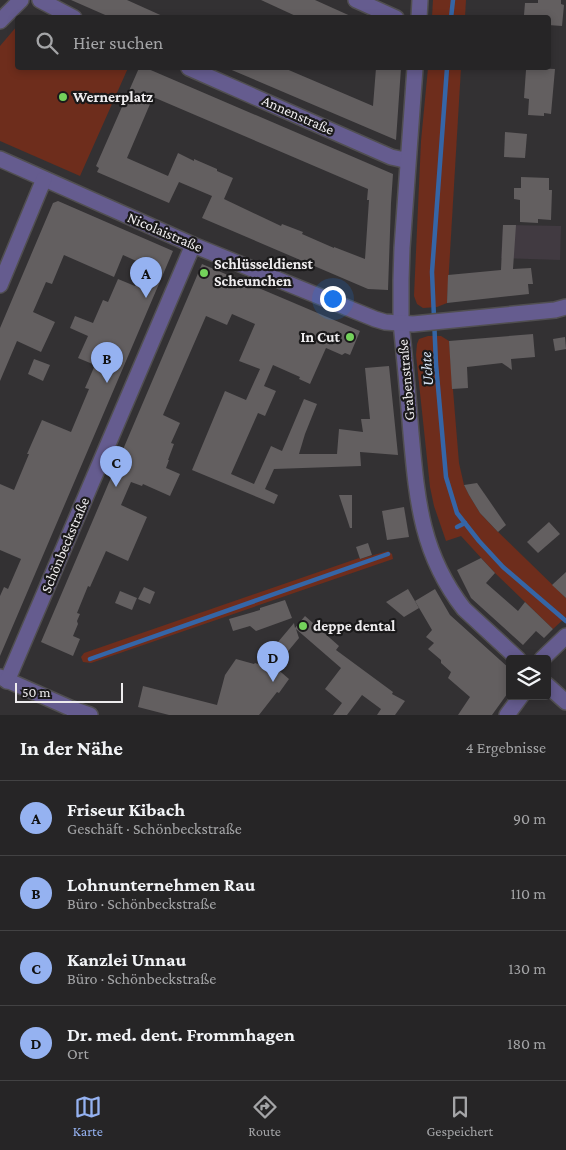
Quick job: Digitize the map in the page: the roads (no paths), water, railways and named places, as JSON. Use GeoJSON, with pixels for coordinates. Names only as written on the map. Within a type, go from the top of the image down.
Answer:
{"type":"FeatureCollection","features":[{"type":"Feature","properties":{"kind":"street"},"geometry":{"type":"LineString","coordinates":[[0,21],[21,0]]}},
{"type":"Feature","properties":{"kind":"street"},"geometry":{"type":"LineString","coordinates":[[40,0],[68,15]]}},
{"type":"Feature","properties":{"kind":"street"},"geometry":{"type":"LineString","coordinates":[[356,0],[389,15]]}},
{"type":"Feature","properties":{"kind":"street"},"geometry":{"type":"LineString","coordinates":[[418,15],[420,0]]}},
{"type":"Feature","properties":{"kind":"street","name":"Annenstraße"},"geometry":{"type":"LineString","coordinates":[[194,70],[391,157],[407,160]]}},
{"type":"Feature","properties":{"kind":"street","name":"Grabenstraße"},"geometry":{"type":"LineString","coordinates":[[415,70],[407,160],[401,272],[409,323],[418,498],[425,533],[431,551],[447,584],[464,609],[514,655]]}},
{"type":"Feature","properties":{"kind":"street","name":"Nicolaistraße"},"geometry":{"type":"LineString","coordinates":[[0,159],[193,245],[385,322],[448,321],[555,310],[566,307]]}},
{"type":"Feature","properties":{"kind":"street"},"geometry":{"type":"LineString","coordinates":[[0,285],[44,179]]}},
{"type":"Feature","properties":{"kind":"street","name":"Schönbeckstraße"},"geometry":{"type":"LineString","coordinates":[[4,679],[193,245]]}},
{"type":"Feature","properties":{"kind":"street"},"geometry":{"type":"LineString","coordinates":[[546,655],[564,638]]}},
{"type":"Feature","properties":{"kind":"street"},"geometry":{"type":"LineString","coordinates":[[4,679],[90,715]]}},
{"type":"Feature","properties":{"kind":"street"},"geometry":{"type":"LineString","coordinates":[[551,689],[566,702]]}},
{"type":"Feature","properties":{"kind":"street"},"geometry":{"type":"LineString","coordinates":[[507,715],[518,700]]}},
{"type":"Feature","properties":{"kind":"waterway","name":"Uchte"},"geometry":{"type":"LineString","coordinates":[[451,15],[453,0]]}},
{"type":"Feature","properties":{"kind":"waterway","name":"Uchte"},"geometry":{"type":"LineString","coordinates":[[447,70],[432,272],[436,364],[446,477],[457,513],[479,541],[503,567],[566,621]]}},
{"type":"Feature","properties":{"kind":"waterway"},"geometry":{"type":"LineString","coordinates":[[457,527],[465,523]]}},
{"type":"Feature","properties":{"kind":"waterway"},"geometry":{"type":"LineString","coordinates":[[90,659],[388,554]]}},
{"type":"Feature","properties":{"kind":"place","name":"Wernerplatz"},"geometry":{"type":"Point","coordinates":[63,97]}},
{"type":"Feature","properties":{"kind":"place","name":"Schlüsseldienst Scheunchen"},"geometry":{"type":"Point","coordinates":[204,273]}},
{"type":"Feature","properties":{"kind":"place","name":"Friseur Kibach"},"geometry":{"type":"Point","coordinates":[146,298]}},
{"type":"Feature","properties":{"kind":"place","name":"In Cut"},"geometry":{"type":"Point","coordinates":[350,337]}},
{"type":"Feature","properties":{"kind":"place","name":"Lohnunternehmen Rau"},"geometry":{"type":"Point","coordinates":[107,383]}},
{"type":"Feature","properties":{"kind":"place","name":"Kanzlei Unnau"},"geometry":{"type":"Point","coordinates":[116,487]}},
{"type":"Feature","properties":{"kind":"place","name":"deppe dental"},"geometry":{"type":"Point","coordinates":[303,626]}},
{"type":"Feature","properties":{"kind":"place","name":"Dr. med. dent. Frommhagen"},"geometry":{"type":"Point","coordinates":[273,682]}}]}
